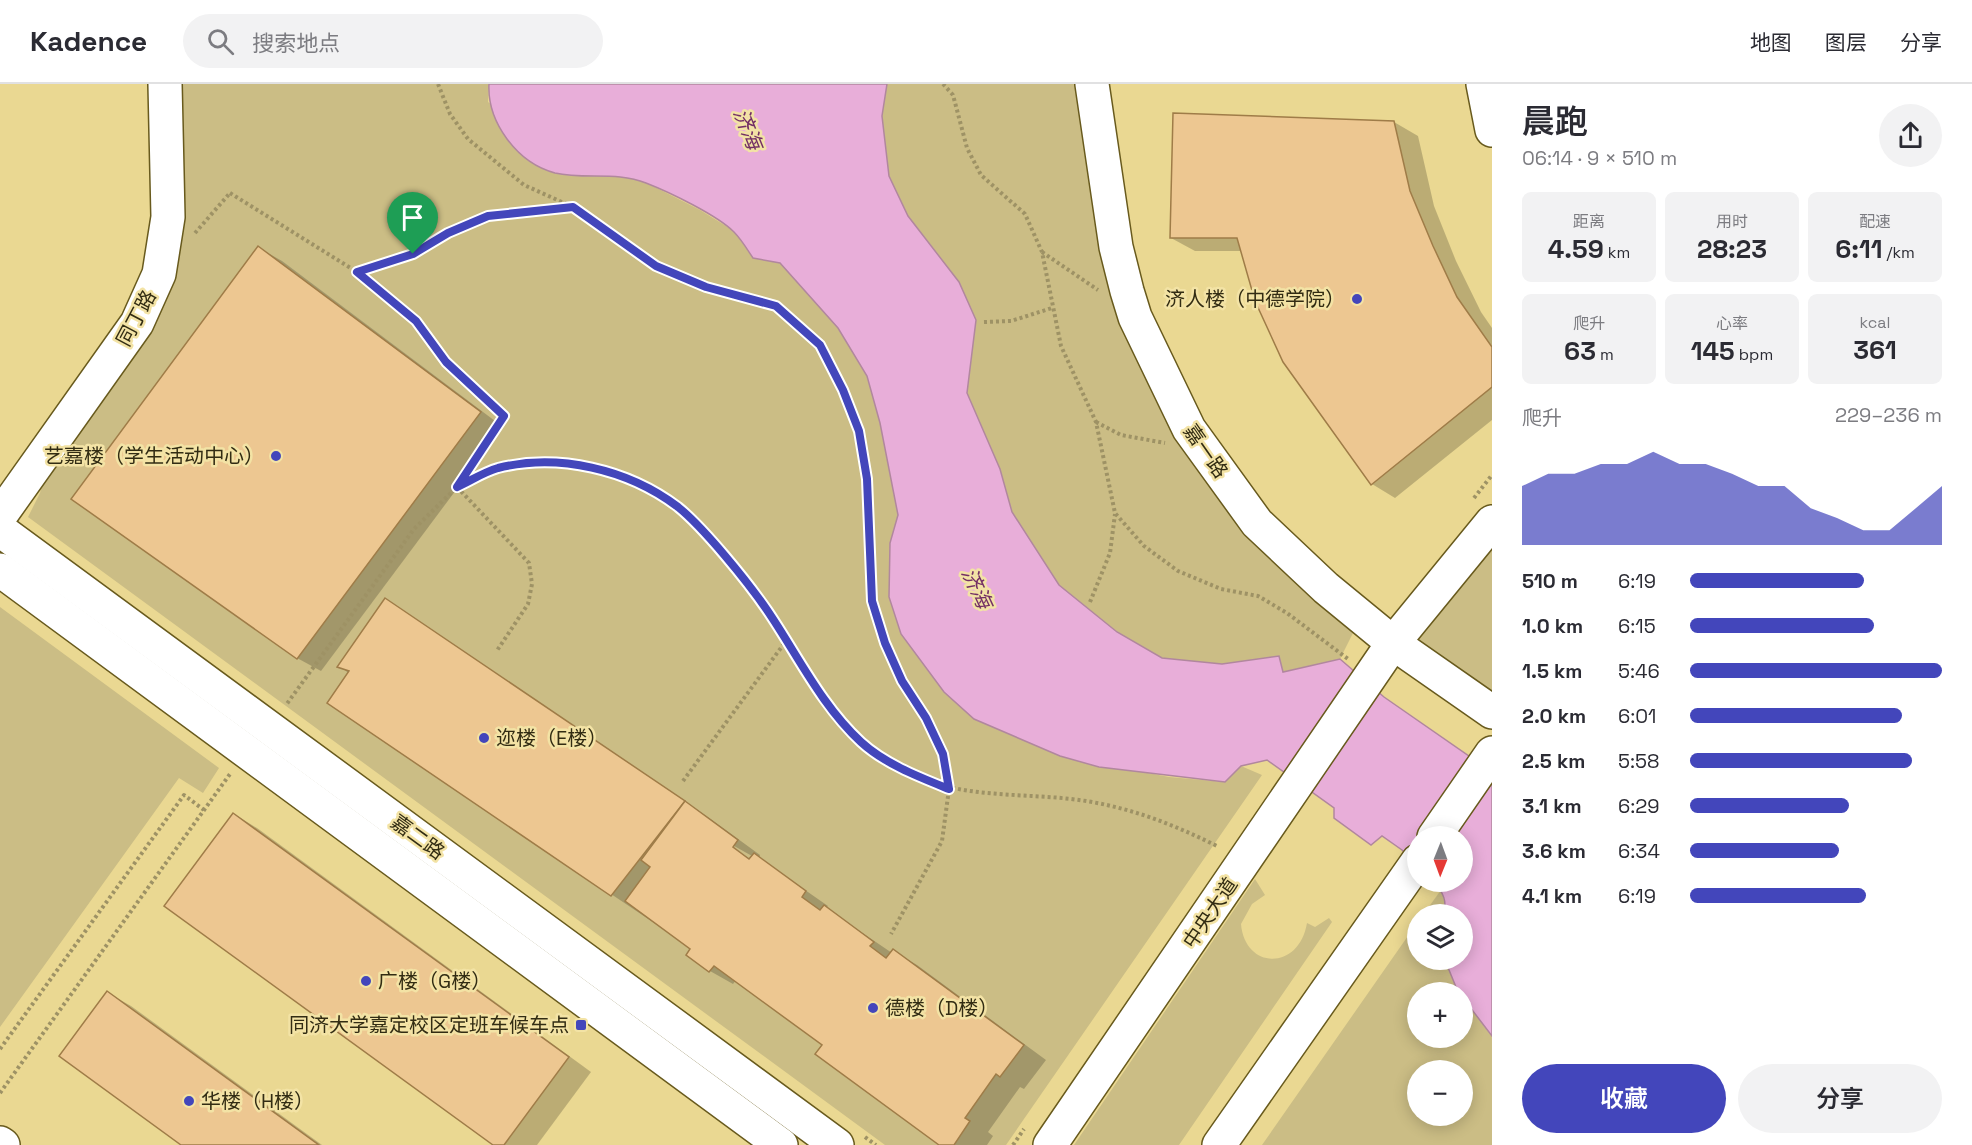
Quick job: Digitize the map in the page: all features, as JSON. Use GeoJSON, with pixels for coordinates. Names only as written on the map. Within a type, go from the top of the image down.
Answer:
{"type":"FeatureCollection","features":[{"type":"Feature","properties":{"kind":"lane","name":"同丁路"},"geometry":{"type":"LineString","coordinates":[[0,516],[137,323],[159,274],[168,217],[165,84]]}},
{"type":"Feature","properties":{"kind":"lane","name":"嘉一路"},"geometry":{"type":"LineString","coordinates":[[1092,84],[1116,247],[1127,291],[1135,317],[1189,429],[1257,523],[1326,588],[1393,643],[1492,712]]}},
{"type":"Feature","properties":{"kind":"lane"},"geometry":{"type":"LineString","coordinates":[[1484,84],[1492,130]]}},
{"type":"Feature","properties":{"kind":"lane"},"geometry":{"type":"LineString","coordinates":[[1393,643],[1492,522]]}},
{"type":"Feature","properties":{"kind":"lane","name":"嘉二路"},"geometry":{"type":"LineString","coordinates":[[0,530],[837,1145]]}},
{"type":"Feature","properties":{"kind":"lane","name":"嘉二路"},"geometry":{"type":"LineString","coordinates":[[0,570],[781,1145]]}},
{"type":"Feature","properties":{"kind":"lane","name":"中央大道"},"geometry":{"type":"LineString","coordinates":[[1050,1145],[1297,786],[1358,670],[1393,643]]}},
{"type":"Feature","properties":{"kind":"lane"},"geometry":{"type":"LineString","coordinates":[[1442,826],[1489,757]]}},
{"type":"Feature","properties":{"kind":"lane"},"geometry":{"type":"LineString","coordinates":[[1219,1145],[1407,877]]}},
{"type":"Feature","properties":{"kind":"path"},"geometry":{"type":"LineString","coordinates":[[438,84],[450,114],[468,139],[493,162],[525,185],[573,207],[656,266],[706,287],[776,306],[820,345],[843,390],[859,431],[867,479],[872,601],[885,643],[902,681],[926,718],[943,754],[949,789],[942,841],[891,934]]}},
{"type":"Feature","properties":{"kind":"path"},"geometry":{"type":"LineString","coordinates":[[943,84],[953,95],[967,147],[981,175],[1025,214],[1042,252],[1061,346],[1096,422],[1115,513],[1110,553],[1090,602]]}},
{"type":"Feature","properties":{"kind":"path"},"geometry":{"type":"LineString","coordinates":[[230,193],[357,272],[416,321],[446,362],[504,416],[457,487],[414,529],[282,712]]}},
{"type":"Feature","properties":{"kind":"path"},"geometry":{"type":"LineString","coordinates":[[357,272],[413,254],[448,233],[488,216],[573,207]]}},
{"type":"Feature","properties":{"kind":"path"},"geometry":{"type":"LineString","coordinates":[[1042,252],[1097,290],[1115,296],[1127,291]]}},
{"type":"Feature","properties":{"kind":"path"},"geometry":{"type":"LineString","coordinates":[[984,322],[1011,321],[1052,308]]}},
{"type":"Feature","properties":{"kind":"path"},"geometry":{"type":"LineString","coordinates":[[1096,422],[1121,435],[1144,441],[1167,443],[1189,429]]}},
{"type":"Feature","properties":{"kind":"path"},"geometry":{"type":"LineString","coordinates":[[457,487],[496,469],[541,461],[592,466],[642,487],[677,507],[707,537],[766,608],[818,692],[862,743],[912,775],[949,789],[1070,799],[1120,807],[1173,824],[1218,847]]}},
{"type":"Feature","properties":{"kind":"path"},"geometry":{"type":"LineString","coordinates":[[457,487],[529,563],[532,584],[528,604],[496,652]]}},
{"type":"Feature","properties":{"kind":"path"},"geometry":{"type":"LineString","coordinates":[[1115,513],[1144,546],[1178,571],[1221,589],[1258,596],[1287,613],[1358,670]]}},
{"type":"Feature","properties":{"kind":"path"},"geometry":{"type":"LineString","coordinates":[[683,781],[786,641]]}},
{"type":"Feature","properties":{"kind":"path"},"geometry":{"type":"LineString","coordinates":[[0,1093],[247,751]]}},
{"type":"Feature","properties":{"kind":"path"},"geometry":{"type":"LineString","coordinates":[[0,1049],[184,795],[204,810]]}},
{"type":"Feature","properties":{"kind":"shaded area"},"geometry":{"type":"Polygon","coordinates":[[[0,84],[1492,84],[1492,1145],[0,1145],[0,84]]]}},
{"type":"Feature","properties":{"kind":"shaded area"},"geometry":{"type":"Polygon","coordinates":[[[175,84],[489,84],[488,102],[584,174],[616,175],[645,182],[700,210],[734,231],[753,258],[780,263],[838,328],[867,376],[880,423],[898,515],[890,543],[889,597],[901,634],[974,719],[1060,756],[1169,777],[1224,782],[1241,766],[1262,775],[1006,1145],[885,1145],[28,517],[40,493],[45,472],[142,341],[175,84]]]}},
{"type":"Feature","properties":{"kind":"shaded area"},"geometry":{"type":"Polygon","coordinates":[[[887,84],[1078,84],[1121,316],[1354,631],[1340,659],[1282,672],[1279,656],[1222,664],[1162,658],[1117,632],[1059,585],[1012,512],[1000,469],[967,393],[976,320],[933,248],[908,216],[889,176],[882,116],[887,84]]]}},
{"type":"Feature","properties":{"kind":"shaded area"},"geometry":{"type":"Polygon","coordinates":[[[1492,537],[1492,697],[1411,637],[1492,537]]]}},
{"type":"Feature","properties":{"kind":"shaded area"},"geometry":{"type":"Polygon","coordinates":[[[0,607],[219,768],[203,793],[179,778],[0,1027],[0,607]]]}},
{"type":"Feature","properties":{"kind":"shaded area"},"geometry":{"type":"Polygon","coordinates":[[[1255,879],[1265,895],[1252,904],[1241,924],[1245,939],[1252,950],[1262,957],[1272,959],[1284,957],[1294,950],[1302,939],[1307,923],[1315,927],[1329,918],[1332,922],[1179,1145],[1074,1145],[1255,879]]]}},
{"type":"Feature","properties":{"kind":"shaded area"},"geometry":{"type":"Polygon","coordinates":[[[1440,892],[1442,892],[1445,904],[1431,904],[1440,892]]]}},
{"type":"Feature","properties":{"kind":"shaded area"},"geometry":{"type":"Polygon","coordinates":[[[1407,937],[1407,970],[1449,970],[1454,982],[1407,982],[1407,1048],[1473,1048],[1473,1011],[1492,1036],[1492,1145],[1262,1145],[1407,937]]]}},
{"type":"Feature","properties":{"kind":"water","name":"济海"},"geometry":{"type":"Polygon","coordinates":[[[489,84],[887,84],[882,116],[889,176],[908,216],[959,282],[976,320],[967,393],[1000,469],[1012,512],[1059,585],[1117,632],[1162,658],[1222,664],[1279,656],[1283,672],[1340,659],[1384,697],[1492,772],[1492,1036],[1473,1011],[1473,982],[1454,982],[1449,970],[1473,970],[1473,904],[1445,904],[1441,892],[1473,892],[1473,826],[1407,826],[1407,855],[1382,836],[1371,845],[1334,818],[1334,808],[1267,760],[1241,766],[1225,782],[1099,767],[1060,756],[974,719],[944,692],[901,634],[889,597],[890,543],[898,515],[880,423],[867,376],[838,328],[780,263],[753,258],[734,232],[716,218],[656,187],[635,179],[566,175],[541,168],[528,160],[507,139],[499,126],[490,98],[489,84]]]}},
{"type":"Feature","properties":{"kind":"building","name":"济人楼（中德学院）"},"geometry":{"type":"Polygon","coordinates":[[[1173,113],[1394,121],[1410,191],[1433,246],[1457,297],[1492,347],[1492,387],[1371,485],[1283,362],[1255,301],[1237,238],[1170,238],[1173,113]]]}},
{"type":"Feature","properties":{"kind":"building","name":"艺嘉楼（学生活动中心）"},"geometry":{"type":"Polygon","coordinates":[[[258,246],[481,412],[297,659],[71,499],[258,246]]]}},
{"type":"Feature","properties":{"kind":"building","name":"迩楼（E楼）"},"geometry":{"type":"Polygon","coordinates":[[[385,598],[685,801],[611,896],[327,703],[349,671],[337,667],[385,598]]]}},
{"type":"Feature","properties":{"kind":"building","name":"德楼（D楼）"},"geometry":{"type":"Polygon","coordinates":[[[685,801],[738,840],[733,847],[749,859],[754,853],[806,891],[802,897],[820,910],[824,905],[874,942],[870,946],[886,958],[893,949],[1024,1045],[1000,1077],[996,1074],[965,1118],[970,1121],[954,1145],[939,1145],[815,1054],[822,1045],[714,966],[709,972],[686,955],[690,949],[625,901],[650,867],[641,860],[685,801]]]}},
{"type":"Feature","properties":{"kind":"building","name":"广楼（G楼）"},"geometry":{"type":"Polygon","coordinates":[[[233,813],[569,1057],[504,1145],[493,1145],[164,906],[233,813]]]}},
{"type":"Feature","properties":{"kind":"building","name":"华楼（H楼）"},"geometry":{"type":"Polygon","coordinates":[[[107,991],[319,1145],[181,1145],[59,1056],[107,991]]]}},
{"type":"Feature","properties":{"kind":"place","name":"济人楼（中德学院）"},"geometry":{"type":"Point","coordinates":[1357,299]}},
{"type":"Feature","properties":{"kind":"place","name":"艺嘉楼（学生活动中心）"},"geometry":{"type":"Point","coordinates":[276,456]}},
{"type":"Feature","properties":{"kind":"place","name":"迩楼（E楼）"},"geometry":{"type":"Point","coordinates":[484,738]}},
{"type":"Feature","properties":{"kind":"place","name":"广楼（G楼）"},"geometry":{"type":"Point","coordinates":[366,981]}},
{"type":"Feature","properties":{"kind":"place","name":"德楼（D楼）"},"geometry":{"type":"Point","coordinates":[873,1008]}},
{"type":"Feature","properties":{"kind":"place","name":"同济大学嘉定校区定班车候车点"},"geometry":{"type":"Point","coordinates":[581,1025]}},
{"type":"Feature","properties":{"kind":"place","name":"华楼（H楼）"},"geometry":{"type":"Point","coordinates":[189,1101]}},
{"type":"Feature","properties":{"kind":"route"},"geometry":{"type":"LineString","coordinates":[[573,207],[656,266],[706,287],[776,306],[820,345],[843,390],[859,431],[867,479],[872,601],[885,643],[902,681],[926,718],[943,754],[949,789],[912,775],[862,743],[818,692],[766,608],[707,537],[677,507],[642,487],[592,466],[541,461],[496,469],[457,487],[504,416],[446,362],[416,321],[357,272],[413,254],[448,233],[488,216],[573,207]]}}]}
